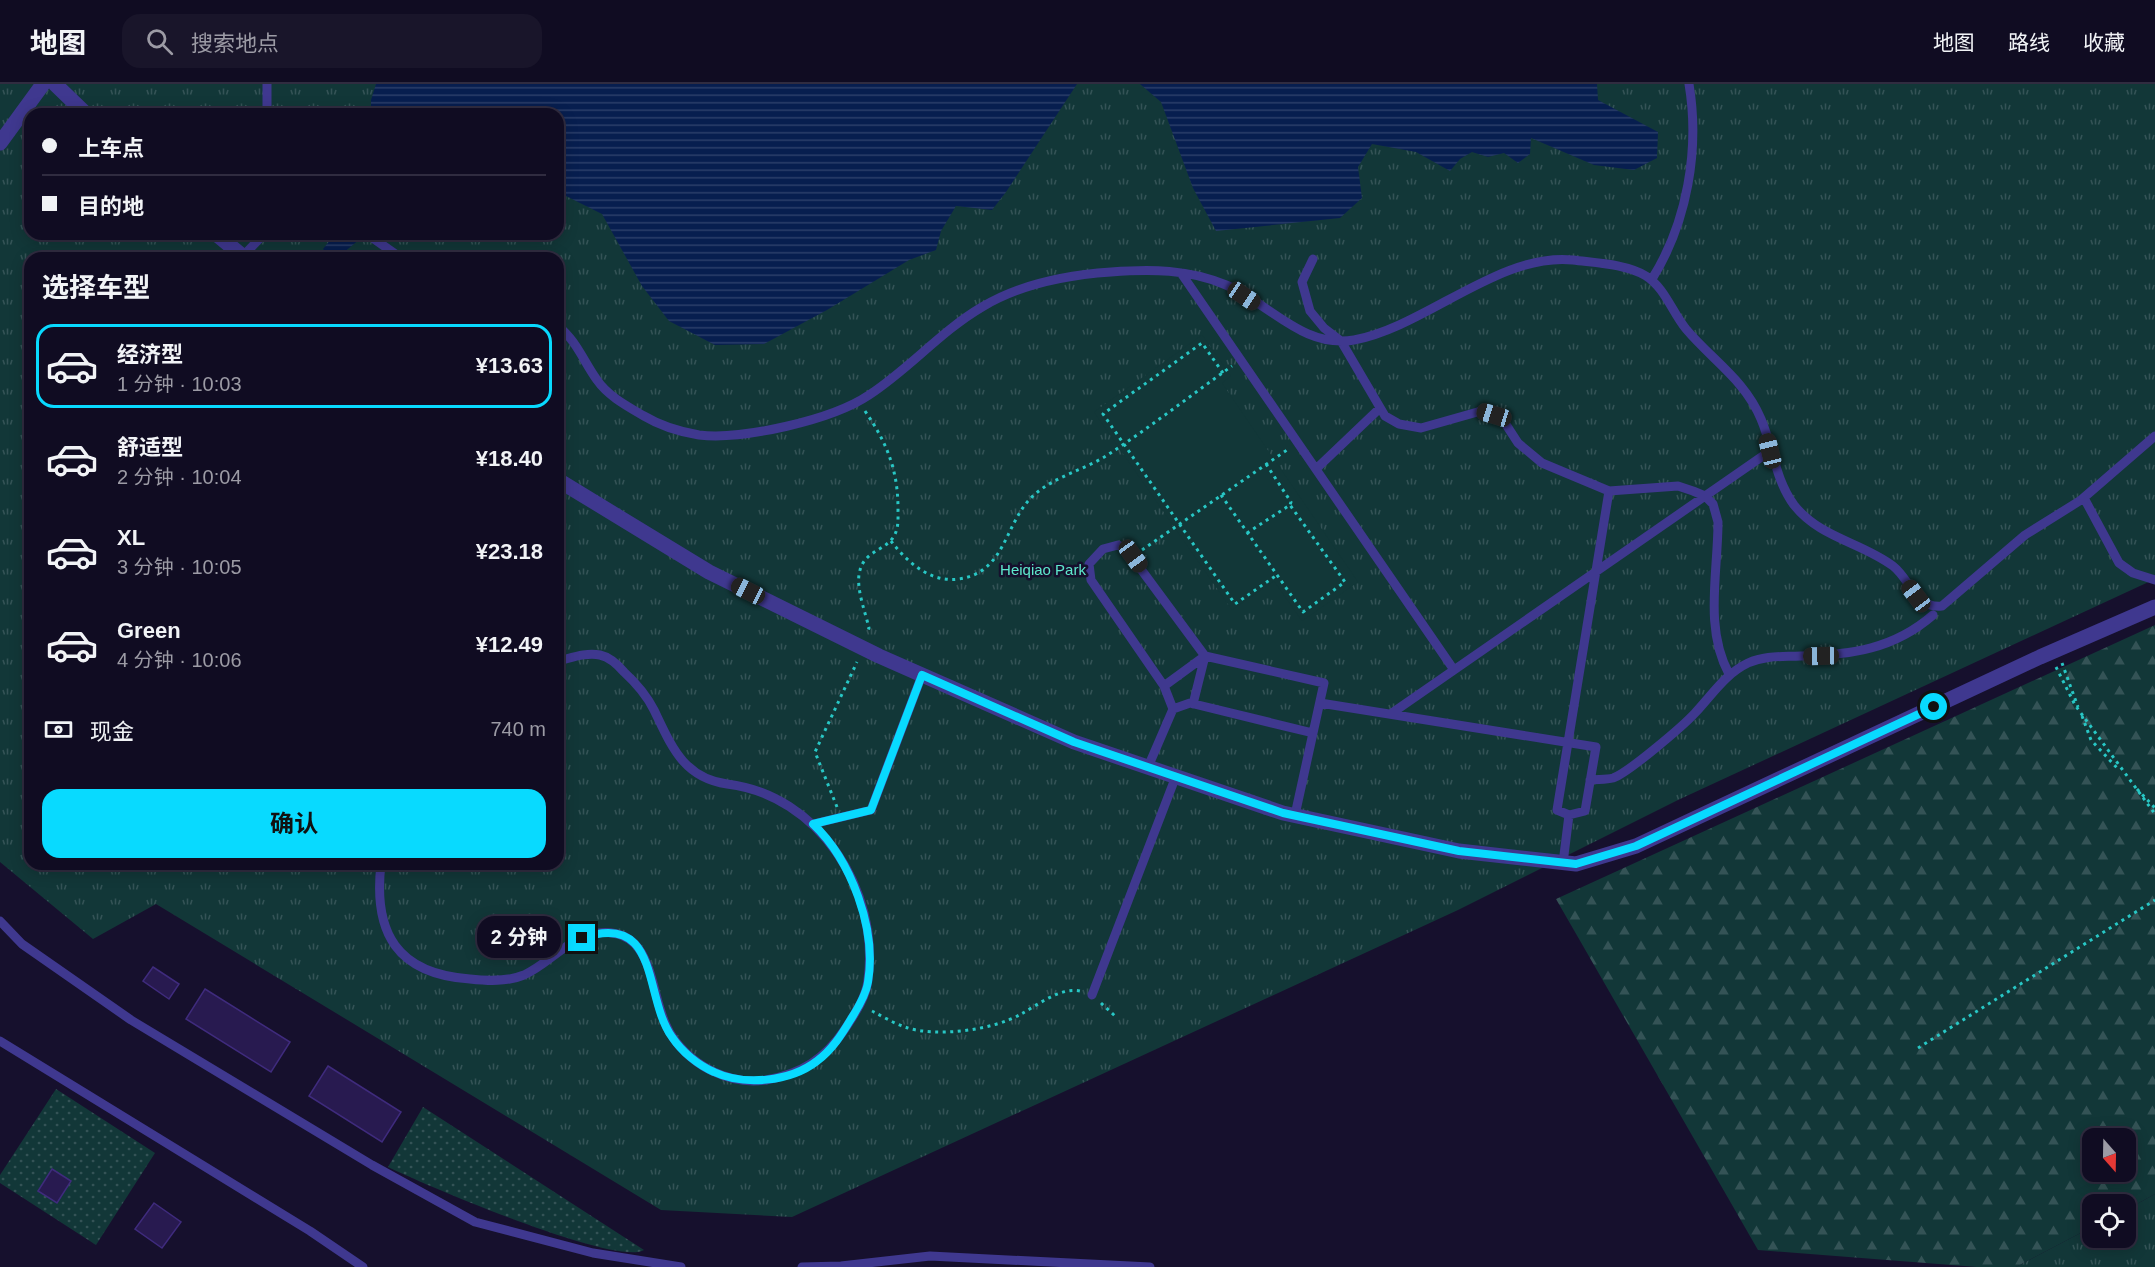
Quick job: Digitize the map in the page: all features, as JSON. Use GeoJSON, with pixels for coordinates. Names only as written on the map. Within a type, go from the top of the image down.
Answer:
{"type":"FeatureCollection","features":[{"type":"Feature","properties":{"kind":"street"},"geometry":{"type":"LineString","coordinates":[[26,108],[43,84]]}},
{"type":"Feature","properties":{"kind":"street"},"geometry":{"type":"LineString","coordinates":[[55,84],[80,108]]}},
{"type":"Feature","properties":{"kind":"street"},"geometry":{"type":"LineString","coordinates":[[0,143],[24,110]]}},
{"type":"Feature","properties":{"kind":"street"},"geometry":{"type":"LineString","coordinates":[[223,240],[238,252]]}},
{"type":"Feature","properties":{"kind":"street"},"geometry":{"type":"LineString","coordinates":[[564,484],[709,572],[863,648],[1074,742],[1295,815],[1459,851],[1563,863],[1586,862],[1636,846],[2053,651],[2155,607]]}},
{"type":"Feature","properties":{"kind":"lane"},"geometry":{"type":"LineString","coordinates":[[267,84],[267,108]]}},
{"type":"Feature","properties":{"kind":"lane"},"geometry":{"type":"LineString","coordinates":[[1652,279],[1670,250],[1683,206],[1691,162],[1693,107],[1689,84]]}},
{"type":"Feature","properties":{"kind":"lane"},"geometry":{"type":"LineString","coordinates":[[248,252],[259,240]]}},
{"type":"Feature","properties":{"kind":"lane"},"geometry":{"type":"LineString","coordinates":[[375,240],[392,252]]}},
{"type":"Feature","properties":{"kind":"lane"},"geometry":{"type":"LineString","coordinates":[[1313,259],[1302,282],[1310,312],[1324,328],[1341,341],[1385,416],[1399,424],[1421,428],[1481,411],[1494,415],[1505,423],[1518,443],[1542,463],[1609,491],[1678,486],[1705,496],[1713,504],[1718,522],[1714,632],[1720,657],[1729,674]]}},
{"type":"Feature","properties":{"kind":"lane"},"geometry":{"type":"LineString","coordinates":[[564,331],[570,336],[599,384],[649,419],[700,435],[738,434],[811,420],[858,402],[982,307],[1020,290],[1062,277],[1153,270],[1194,274],[1230,286],[1309,336],[1331,342],[1379,333],[1534,262],[1565,259],[1597,263],[1638,272],[1652,279],[1690,333],[1742,384],[1762,421],[1770,451],[1784,487],[1806,518],[1844,542],[1895,568],[1916,596],[1932,607],[1942,606],[2025,535],[2084,498],[2155,436]]}},
{"type":"Feature","properties":{"kind":"lane"},"geometry":{"type":"LineString","coordinates":[[1181,273],[1454,670]]}},
{"type":"Feature","properties":{"kind":"lane"},"geometry":{"type":"LineString","coordinates":[[1316,469],[1380,408]]}},
{"type":"Feature","properties":{"kind":"lane"},"geometry":{"type":"LineString","coordinates":[[1392,713],[1770,451]]}},
{"type":"Feature","properties":{"kind":"lane"},"geometry":{"type":"LineString","coordinates":[[1320,703],[1392,713],[1568,742],[1596,747],[1585,811],[1569,814],[1557,810],[1568,742],[1596,572],[1609,491]]}},
{"type":"Feature","properties":{"kind":"lane"},"geometry":{"type":"LineString","coordinates":[[2084,498],[2119,563],[2133,573],[2155,580]]}},
{"type":"Feature","properties":{"kind":"lane"},"geometry":{"type":"LineString","coordinates":[[1149,767],[1173,709],[1164,686],[1091,580],[1089,564],[1103,549],[1118,545],[1133,556],[1205,656],[1324,682],[1295,815]]}},
{"type":"Feature","properties":{"kind":"lane"},"geometry":{"type":"LineString","coordinates":[[1590,780],[1614,778],[1660,744],[1694,715],[1729,674],[1771,656],[1854,654],[1884,646],[1920,626],[1933,615]]}},
{"type":"Feature","properties":{"kind":"lane"},"geometry":{"type":"LineString","coordinates":[[380,870],[378,889],[380,912],[402,956],[419,969],[466,979],[506,980],[538,967],[582,938],[597,933],[627,937],[637,945],[650,967],[662,1015],[672,1037],[706,1069],[724,1077],[763,1080],[801,1070],[828,1051],[860,1005],[868,982],[867,937],[846,865],[827,837],[780,800],[752,787],[716,782],[686,766],[667,740],[648,700],[616,664],[602,655],[585,654],[564,659]]}},
{"type":"Feature","properties":{"kind":"lane"},"geometry":{"type":"LineString","coordinates":[[1164,686],[1205,656]]}},
{"type":"Feature","properties":{"kind":"lane"},"geometry":{"type":"LineString","coordinates":[[1193,704],[1205,656]]}},
{"type":"Feature","properties":{"kind":"lane"},"geometry":{"type":"LineString","coordinates":[[813,824],[871,810],[922,675]]}},
{"type":"Feature","properties":{"kind":"lane"},"geometry":{"type":"LineString","coordinates":[[1173,709],[1193,704],[1313,733]]}},
{"type":"Feature","properties":{"kind":"lane"},"geometry":{"type":"LineString","coordinates":[[1092,995],[1176,776]]}},
{"type":"Feature","properties":{"kind":"lane"},"geometry":{"type":"LineString","coordinates":[[1563,863],[1569,814]]}},
{"type":"Feature","properties":{"kind":"lane"},"geometry":{"type":"LineString","coordinates":[[0,921],[22,944],[131,1020],[372,1166],[475,1222],[593,1253],[681,1267]]}},
{"type":"Feature","properties":{"kind":"lane"},"geometry":{"type":"LineString","coordinates":[[0,1041],[310,1231],[363,1267]]}},
{"type":"Feature","properties":{"kind":"lane"},"geometry":{"type":"LineString","coordinates":[[802,1267],[841,1266],[930,1256],[977,1262],[1150,1267]]}},
{"type":"Feature","properties":{"kind":"path"},"geometry":{"type":"LineString","coordinates":[[1223,373],[1202,343],[1102,414],[1235,604],[1276,575]]}},
{"type":"Feature","properties":{"kind":"path"},"geometry":{"type":"LineString","coordinates":[[891,541],[921,571],[939,579],[959,579],[978,573],[993,563],[1034,495],[1052,483],[1075,474],[1124,443],[1241,360]]}},
{"type":"Feature","properties":{"kind":"path"},"geometry":{"type":"LineString","coordinates":[[841,817],[815,752],[863,648],[868,628],[860,589],[859,571],[866,557],[891,541],[898,528],[898,482],[892,457],[880,432],[858,402]]}},
{"type":"Feature","properties":{"kind":"path"},"geometry":{"type":"LineString","coordinates":[[1133,556],[1297,442]]}},
{"type":"Feature","properties":{"kind":"path"},"geometry":{"type":"LineString","coordinates":[[1221,495],[1303,612],[1345,582],[1290,504],[1291,502],[1266,464]]}},
{"type":"Feature","properties":{"kind":"path"},"geometry":{"type":"LineString","coordinates":[[1247,533],[1290,504]]}},
{"type":"Feature","properties":{"kind":"path"},"geometry":{"type":"LineString","coordinates":[[2053,651],[2091,740],[2155,808]]}},
{"type":"Feature","properties":{"kind":"path"},"geometry":{"type":"LineString","coordinates":[[2053,651],[2080,712],[2155,814]]}},
{"type":"Feature","properties":{"kind":"path"},"geometry":{"type":"LineString","coordinates":[[1918,1048],[2155,900]]}},
{"type":"Feature","properties":{"kind":"path"},"geometry":{"type":"LineString","coordinates":[[860,1005],[905,1028],[932,1031],[970,1029],[998,1025],[1057,994],[1077,990],[1092,995],[1115,1016]]}},
{"type":"Feature","properties":{"kind":"green space","name":"Heiqiao Park"},"geometry":{"type":"Polygon","coordinates":[[[0,84],[2155,84],[2155,579],[1678,800],[1458,910],[792,1217],[661,1210],[156,904],[93,939],[0,862],[0,84]]]}},
{"type":"Feature","properties":{"kind":"green space"},"geometry":{"type":"Polygon","coordinates":[[[1202,335],[1231,376],[1222,383],[1358,582],[1302,621],[1274,581],[1232,610],[1094,412],[1202,335]]]}},
{"type":"Feature","properties":{"kind":"green space"},"geometry":{"type":"Polygon","coordinates":[[[2155,625],[2155,1194],[2136,1204],[2136,1194],[2082,1194],[2082,1232],[2016,1267],[1977,1267],[1758,1250],[1556,899],[2155,625]]]}},
{"type":"Feature","properties":{"kind":"green space"},"geometry":{"type":"Polygon","coordinates":[[[56,1089],[155,1153],[96,1245],[0,1183],[0,1175],[56,1089]]]}},
{"type":"Feature","properties":{"kind":"green space"},"geometry":{"type":"Polygon","coordinates":[[[423,1107],[644,1250],[626,1252],[597,1247],[560,1236],[439,1190],[388,1167],[423,1107]]]}},
{"type":"Feature","properties":{"kind":"green space"},"geometry":{"type":"Polygon","coordinates":[[[2155,1194],[2155,1267],[2016,1267],[2082,1232],[2082,1248],[2136,1248],[2136,1204],[2155,1194]]]}},
{"type":"Feature","properties":{"kind":"water"},"geometry":{"type":"Polygon","coordinates":[[[376,84],[1077,84],[992,210],[956,206],[941,231],[936,250],[909,260],[827,310],[764,344],[715,345],[669,321],[642,286],[602,214],[564,195],[564,108],[371,108],[376,84]]]}},
{"type":"Feature","properties":{"kind":"water"},"geometry":{"type":"Polygon","coordinates":[[[1140,84],[1597,84],[1598,100],[1658,132],[1657,158],[1634,170],[1594,165],[1531,138],[1530,154],[1518,163],[1504,153],[1488,157],[1472,152],[1460,159],[1450,171],[1416,152],[1372,144],[1358,167],[1362,198],[1340,218],[1216,231],[1193,188],[1161,102],[1140,84]]]}},
{"type":"Feature","properties":{"kind":"water"},"geometry":{"type":"Polygon","coordinates":[[[330,240],[359,240],[344,252],[326,252],[323,249],[330,240]]]}},
{"type":"Feature","properties":{"kind":"building"},"geometry":{"type":"Polygon","coordinates":[[[153,967],[179,984],[169,999],[143,981],[153,967]]]}},
{"type":"Feature","properties":{"kind":"building"},"geometry":{"type":"Polygon","coordinates":[[[205,989],[290,1042],[271,1072],[186,1019],[205,989]]]}},
{"type":"Feature","properties":{"kind":"building"},"geometry":{"type":"Polygon","coordinates":[[[328,1066],[401,1112],[382,1142],[309,1096],[328,1066]]]}},
{"type":"Feature","properties":{"kind":"building"},"geometry":{"type":"Polygon","coordinates":[[[52,1169],[71,1181],[57,1203],[38,1191],[52,1169]]]}},
{"type":"Feature","properties":{"kind":"building"},"geometry":{"type":"Polygon","coordinates":[[[154,1203],[181,1222],[162,1248],[135,1229],[154,1203]]]}},
{"type":"Feature","properties":{"kind":"route"},"geometry":{"type":"LineString","coordinates":[[582,938],[597,933],[610,934],[627,937],[637,945],[650,967],[659,1007],[672,1037],[688,1055],[706,1069],[724,1077],[763,1080],[801,1070],[816,1062],[837,1040],[860,1005],[868,982],[868,957],[867,937],[862,915],[846,865],[827,837],[813,824],[871,810],[922,675],[1074,742],[1283,813],[1459,851],[1576,864],[1606,857],[1636,846],[1934,707]]}}]}
